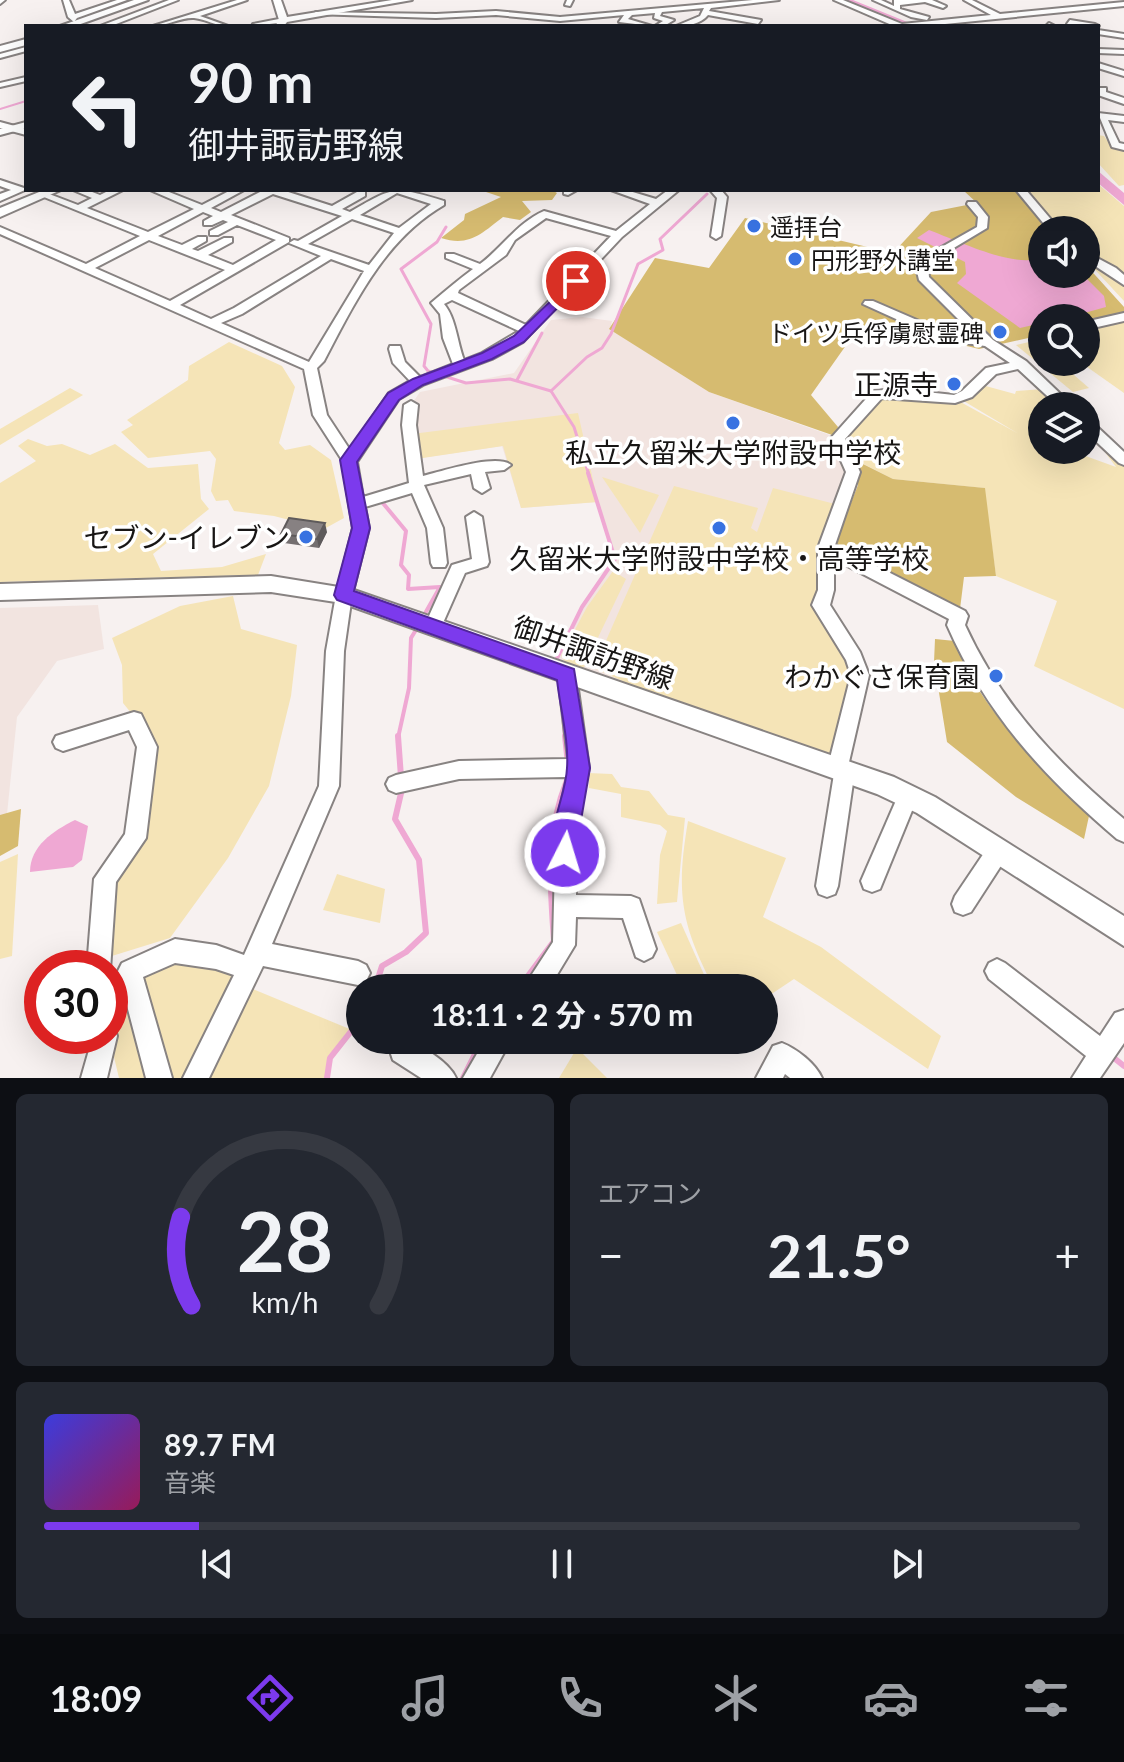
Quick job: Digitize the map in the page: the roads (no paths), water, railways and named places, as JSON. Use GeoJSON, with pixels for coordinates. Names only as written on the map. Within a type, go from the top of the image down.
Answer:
{"type":"FeatureCollection","features":[{"type":"Feature","properties":{"kind":"highway"},"geometry":{"type":"LineString","coordinates":[[73,22],[143,0]]}},
{"type":"Feature","properties":{"kind":"highway"},"geometry":{"type":"LineString","coordinates":[[73,22],[157,0]]}},
{"type":"Feature","properties":{"kind":"highway"},"geometry":{"type":"LineString","coordinates":[[0,46],[24,40]]}},
{"type":"Feature","properties":{"kind":"main road"},"geometry":{"type":"LineString","coordinates":[[277,0],[281,23],[408,0]]}},
{"type":"Feature","properties":{"kind":"main road"},"geometry":{"type":"LineString","coordinates":[[0,213],[50,192]]}},
{"type":"Feature","properties":{"kind":"main road","name":"御井諏訪野線"},"geometry":{"type":"LineString","coordinates":[[0,592],[271,584],[344,595],[842,768],[908,796],[1124,932]]}},
{"type":"Feature","properties":{"kind":"street"},"geometry":{"type":"LineString","coordinates":[[66,0],[73,22],[124,0]]}},
{"type":"Feature","properties":{"kind":"street"},"geometry":{"type":"LineString","coordinates":[[109,24],[175,0]]}},
{"type":"Feature","properties":{"kind":"street"},"geometry":{"type":"LineString","coordinates":[[163,24],[244,0]]}},
{"type":"Feature","properties":{"kind":"street"},"geometry":{"type":"LineString","coordinates":[[686,24],[696,21],[707,9],[726,2],[776,0]]}},
{"type":"Feature","properties":{"kind":"street"},"geometry":{"type":"LineString","coordinates":[[837,0],[897,24]]}},
{"type":"Feature","properties":{"kind":"street"},"geometry":{"type":"LineString","coordinates":[[876,0],[897,4],[925,0],[943,6]]}},
{"type":"Feature","properties":{"kind":"street"},"geometry":{"type":"LineString","coordinates":[[967,0],[1014,24]]}},
{"type":"Feature","properties":{"kind":"street"},"geometry":{"type":"LineString","coordinates":[[639,24],[622,20],[640,4]]}},
{"type":"Feature","properties":{"kind":"street"},"geometry":{"type":"LineString","coordinates":[[897,4],[913,16],[948,24],[1124,5]]}},
{"type":"Feature","properties":{"kind":"street"},"geometry":{"type":"LineString","coordinates":[[613,5],[623,8],[626,14],[658,24]]}},
{"type":"Feature","properties":{"kind":"street"},"geometry":{"type":"LineString","coordinates":[[1001,18],[1124,5]]}},
{"type":"Feature","properties":{"kind":"street"},"geometry":{"type":"LineString","coordinates":[[318,18],[496,13],[560,20],[658,13],[687,7],[758,22]]}},
{"type":"Feature","properties":{"kind":"street"},"geometry":{"type":"LineString","coordinates":[[658,13],[670,20],[663,24]]}},
{"type":"Feature","properties":{"kind":"street"},"geometry":{"type":"LineString","coordinates":[[1058,13],[1071,24]]}},
{"type":"Feature","properties":{"kind":"street"},"geometry":{"type":"LineString","coordinates":[[191,15],[218,24]]}},
{"type":"Feature","properties":{"kind":"street"},"geometry":{"type":"LineString","coordinates":[[436,16],[447,24]]}},
{"type":"Feature","properties":{"kind":"street"},"geometry":{"type":"LineString","coordinates":[[318,18],[347,22],[412,23]]}},
{"type":"Feature","properties":{"kind":"street"},"geometry":{"type":"LineString","coordinates":[[547,24],[560,20],[569,24]]}},
{"type":"Feature","properties":{"kind":"street"},"geometry":{"type":"LineString","coordinates":[[1100,29],[1124,36]]}},
{"type":"Feature","properties":{"kind":"street"},"geometry":{"type":"LineString","coordinates":[[0,56],[24,50]]}},
{"type":"Feature","properties":{"kind":"street"},"geometry":{"type":"LineString","coordinates":[[1100,51],[1123,52],[1117,62],[1102,66]]}},
{"type":"Feature","properties":{"kind":"street"},"geometry":{"type":"LineString","coordinates":[[1102,66],[1124,74]]}},
{"type":"Feature","properties":{"kind":"street"},"geometry":{"type":"LineString","coordinates":[[0,85],[24,79]]}},
{"type":"Feature","properties":{"kind":"street"},"geometry":{"type":"LineString","coordinates":[[1114,88],[1101,90],[1101,93],[1124,101]]}},
{"type":"Feature","properties":{"kind":"street"},"geometry":{"type":"LineString","coordinates":[[1100,116],[1115,145],[1124,147]]}},
{"type":"Feature","properties":{"kind":"street"},"geometry":{"type":"LineString","coordinates":[[0,198],[20,190],[1,184]]}},
{"type":"Feature","properties":{"kind":"street"},"geometry":{"type":"LineString","coordinates":[[50,192],[79,208],[233,269]]}},
{"type":"Feature","properties":{"kind":"street"},"geometry":{"type":"LineString","coordinates":[[84,192],[100,198]]}},
{"type":"Feature","properties":{"kind":"street"},"geometry":{"type":"LineString","coordinates":[[79,208],[114,192]]}},
{"type":"Feature","properties":{"kind":"street"},"geometry":{"type":"LineString","coordinates":[[161,192],[370,269]]}},
{"type":"Feature","properties":{"kind":"street"},"geometry":{"type":"LineString","coordinates":[[86,268],[235,192]]}},
{"type":"Feature","properties":{"kind":"street"},"geometry":{"type":"LineString","coordinates":[[237,221],[211,228],[222,216],[268,192]]}},
{"type":"Feature","properties":{"kind":"street"},"geometry":{"type":"LineString","coordinates":[[279,192],[402,232]]}},
{"type":"Feature","properties":{"kind":"street"},"geometry":{"type":"LineString","coordinates":[[302,199],[315,192]]}},
{"type":"Feature","properties":{"kind":"street"},"geometry":{"type":"LineString","coordinates":[[299,245],[393,192]]}},
{"type":"Feature","properties":{"kind":"street"},"geometry":{"type":"LineString","coordinates":[[310,367],[318,361],[346,309],[366,281],[370,269],[419,215],[440,203],[404,192]]}},
{"type":"Feature","properties":{"kind":"street"},"geometry":{"type":"LineString","coordinates":[[622,192],[657,203]]}},
{"type":"Feature","properties":{"kind":"street"},"geometry":{"type":"LineString","coordinates":[[349,460],[394,396],[418,382],[506,347],[529,331],[618,235],[671,192]]}},
{"type":"Feature","properties":{"kind":"street"},"geometry":{"type":"LineString","coordinates":[[716,236],[723,204],[717,192]]}},
{"type":"Feature","properties":{"kind":"street"},"geometry":{"type":"LineString","coordinates":[[1023,192],[1043,216]]}},
{"type":"Feature","properties":{"kind":"street"},"geometry":{"type":"LineString","coordinates":[[333,210],[361,194]]}},
{"type":"Feature","properties":{"kind":"street"},"geometry":{"type":"LineString","coordinates":[[972,204],[984,222],[977,232],[941,251],[922,267],[923,278],[989,343],[1021,364],[1051,392]]}},
{"type":"Feature","properties":{"kind":"street"},"geometry":{"type":"LineString","coordinates":[[452,295],[453,289],[502,253],[511,238],[544,214],[618,235]]}},
{"type":"Feature","properties":{"kind":"street"},"geometry":{"type":"LineString","coordinates":[[0,230],[310,367]]}},
{"type":"Feature","properties":{"kind":"street"},"geometry":{"type":"LineString","coordinates":[[183,249],[202,239]]}},
{"type":"Feature","properties":{"kind":"street"},"geometry":{"type":"LineString","coordinates":[[200,255],[228,240]]}},
{"type":"Feature","properties":{"kind":"street"},"geometry":{"type":"LineString","coordinates":[[171,305],[285,240]]}},
{"type":"Feature","properties":{"kind":"street"},"geometry":{"type":"LineString","coordinates":[[213,322],[238,311],[327,254]]}},
{"type":"Feature","properties":{"kind":"street"},"geometry":{"type":"LineString","coordinates":[[450,256],[482,268]]}},
{"type":"Feature","properties":{"kind":"street"},"geometry":{"type":"LineString","coordinates":[[1100,263],[1124,282]]}},
{"type":"Feature","properties":{"kind":"street"},"geometry":{"type":"LineString","coordinates":[[452,295],[529,331]]}},
{"type":"Feature","properties":{"kind":"street"},"geometry":{"type":"LineString","coordinates":[[452,295],[437,303],[446,314],[449,338],[460,366]]}},
{"type":"Feature","properties":{"kind":"street"},"geometry":{"type":"LineString","coordinates":[[869,304],[944,336],[989,343]]}},
{"type":"Feature","properties":{"kind":"street"},"geometry":{"type":"LineString","coordinates":[[1100,322],[1124,317]]}},
{"type":"Feature","properties":{"kind":"street"},"geometry":{"type":"LineString","coordinates":[[395,349],[399,363],[418,382]]}},
{"type":"Feature","properties":{"kind":"street"},"geometry":{"type":"LineString","coordinates":[[827,886],[842,768],[860,675],[858,665],[835,633],[821,605],[826,590],[826,548],[853,472],[838,438],[878,394],[955,399],[967,394],[991,371],[1021,364]]}},
{"type":"Feature","properties":{"kind":"street"},"geometry":{"type":"LineString","coordinates":[[196,1078],[253,961],[329,786],[335,651],[344,595],[361,528],[349,460],[320,415],[310,367]]}},
{"type":"Feature","properties":{"kind":"street"},"geometry":{"type":"LineString","coordinates":[[411,405],[409,425],[417,484],[435,528],[439,563]]}},
{"type":"Feature","properties":{"kind":"street"},"geometry":{"type":"LineString","coordinates":[[1100,437],[1124,460]]}},
{"type":"Feature","properties":{"kind":"street"},"geometry":{"type":"LineString","coordinates":[[357,504],[477,468],[504,465]]}},
{"type":"Feature","properties":{"kind":"street"},"geometry":{"type":"LineString","coordinates":[[477,468],[482,488]]}},
{"type":"Feature","properties":{"kind":"street"},"geometry":{"type":"LineString","coordinates":[[433,627],[458,569],[481,562],[474,517]]}},
{"type":"Feature","properties":{"kind":"street"},"geometry":{"type":"LineString","coordinates":[[826,548],[959,616],[956,625],[970,663],[1005,713],[1089,803],[1124,832]]}},
{"type":"Feature","properties":{"kind":"street"},"geometry":{"type":"LineString","coordinates":[[544,974],[564,945],[566,826],[579,768],[567,675]]}},
{"type":"Feature","properties":{"kind":"street"},"geometry":{"type":"LineString","coordinates":[[63,742],[134,720],[147,747],[135,838],[105,879],[100,950]]}},
{"type":"Feature","properties":{"kind":"street"},"geometry":{"type":"LineString","coordinates":[[396,784],[459,770],[579,768]]}},
{"type":"Feature","properties":{"kind":"street"},"geometry":{"type":"LineString","coordinates":[[872,881],[908,796]]}},
{"type":"Feature","properties":{"kind":"street"},"geometry":{"type":"LineString","coordinates":[[963,904],[998,851]]}},
{"type":"Feature","properties":{"kind":"street"},"geometry":{"type":"LineString","coordinates":[[564,906],[631,907],[644,949]]}},
{"type":"Feature","properties":{"kind":"street"},"geometry":{"type":"LineString","coordinates":[[159,1078],[130,971],[175,951],[358,973]]}},
{"type":"Feature","properties":{"kind":"street"},"geometry":{"type":"LineString","coordinates":[[997,971],[1102,1053]]}},
{"type":"Feature","properties":{"kind":"street"},"geometry":{"type":"LineString","coordinates":[[1085,1078],[1124,1022]]}},
{"type":"Feature","properties":{"kind":"street"},"geometry":{"type":"LineString","coordinates":[[94,1078],[100,1054]]}},
{"type":"Feature","properties":{"kind":"street"},"geometry":{"type":"LineString","coordinates":[[407,1054],[443,1078]]}},
{"type":"Feature","properties":{"kind":"street"},"geometry":{"type":"LineString","coordinates":[[476,1078],[491,1054]]}},
{"type":"Feature","properties":{"kind":"street"},"geometry":{"type":"LineString","coordinates":[[769,1078],[782,1055],[809,1078]]}},
{"type":"Feature","properties":{"kind":"waterway"},"geometry":{"type":"LineString","coordinates":[[845,0],[907,24]]}},
{"type":"Feature","properties":{"kind":"waterway"},"geometry":{"type":"LineString","coordinates":[[0,109],[24,102]]}},
{"type":"Feature","properties":{"kind":"waterway"},"geometry":{"type":"LineString","coordinates":[[1100,177],[1124,201]]}},
{"type":"Feature","properties":{"kind":"waterway"},"geometry":{"type":"LineString","coordinates":[[551,391],[587,357],[602,348],[611,334],[638,264],[663,250],[660,239],[707,194]]}},
{"type":"Feature","properties":{"kind":"waterway"},"geometry":{"type":"LineString","coordinates":[[446,227],[437,242],[401,269],[431,324],[424,366],[428,371],[466,383],[510,379],[551,391]]}},
{"type":"Feature","properties":{"kind":"waterway"},"geometry":{"type":"LineString","coordinates":[[517,380],[542,333]]}},
{"type":"Feature","properties":{"kind":"waterway"},"geometry":{"type":"LineString","coordinates":[[551,391],[574,427],[589,475]]}},
{"type":"Feature","properties":{"kind":"waterway"},"geometry":{"type":"LineString","coordinates":[[558,664],[557,658],[582,607],[615,559],[588,473]]}},
{"type":"Feature","properties":{"kind":"waterway"},"geometry":{"type":"LineString","coordinates":[[382,502],[406,531],[401,565],[409,575],[408,589],[440,587],[423,617]]}},
{"type":"Feature","properties":{"kind":"waterway"},"geometry":{"type":"LineString","coordinates":[[398,738],[409,688],[411,638],[419,625]]}},
{"type":"Feature","properties":{"kind":"waterway"},"geometry":{"type":"LineString","coordinates":[[563,713],[565,738]]}},
{"type":"Feature","properties":{"kind":"waterway"},"geometry":{"type":"LineString","coordinates":[[565,736],[568,764]]}},
{"type":"Feature","properties":{"kind":"waterway"},"geometry":{"type":"LineString","coordinates":[[398,738],[401,777]]}},
{"type":"Feature","properties":{"kind":"waterway"},"geometry":{"type":"LineString","coordinates":[[529,974],[554,941],[552,840],[567,780]]}},
{"type":"Feature","properties":{"kind":"waterway"},"geometry":{"type":"LineString","coordinates":[[379,974],[382,966],[406,952],[426,933],[419,860],[395,819],[402,789]]}},
{"type":"Feature","properties":{"kind":"waterway"},"geometry":{"type":"LineString","coordinates":[[327,1078],[330,1058],[346,1038]]}},
{"type":"Feature","properties":{"kind":"waterway"},"geometry":{"type":"LineString","coordinates":[[463,1078],[475,1054]]}},
{"type":"Feature","properties":{"kind":"waterway"},"geometry":{"type":"LineString","coordinates":[[1114,1058],[1124,1066]]}},
{"type":"Feature","properties":{"kind":"place","name":"遥拝台"},"geometry":{"type":"Point","coordinates":[754,226]}},
{"type":"Feature","properties":{"kind":"place","name":"円形野外講堂"},"geometry":{"type":"Point","coordinates":[795,259]}},
{"type":"Feature","properties":{"kind":"place","name":"ドイツ兵俘虜慰霊碑"},"geometry":{"type":"Point","coordinates":[1000,332]}},
{"type":"Feature","properties":{"kind":"place","name":"正源寺"},"geometry":{"type":"Point","coordinates":[954,384]}},
{"type":"Feature","properties":{"kind":"place","name":"私立久留米大学附設中学校"},"geometry":{"type":"Point","coordinates":[733,423]}},
{"type":"Feature","properties":{"kind":"place","name":"久留米大学附設中学校・高等学校"},"geometry":{"type":"Point","coordinates":[719,528]}},
{"type":"Feature","properties":{"kind":"place","name":"セブン-イレブン"},"geometry":{"type":"Point","coordinates":[306,537]}},
{"type":"Feature","properties":{"kind":"place","name":"わかぐさ保育園"},"geometry":{"type":"Point","coordinates":[996,676]}}]}
